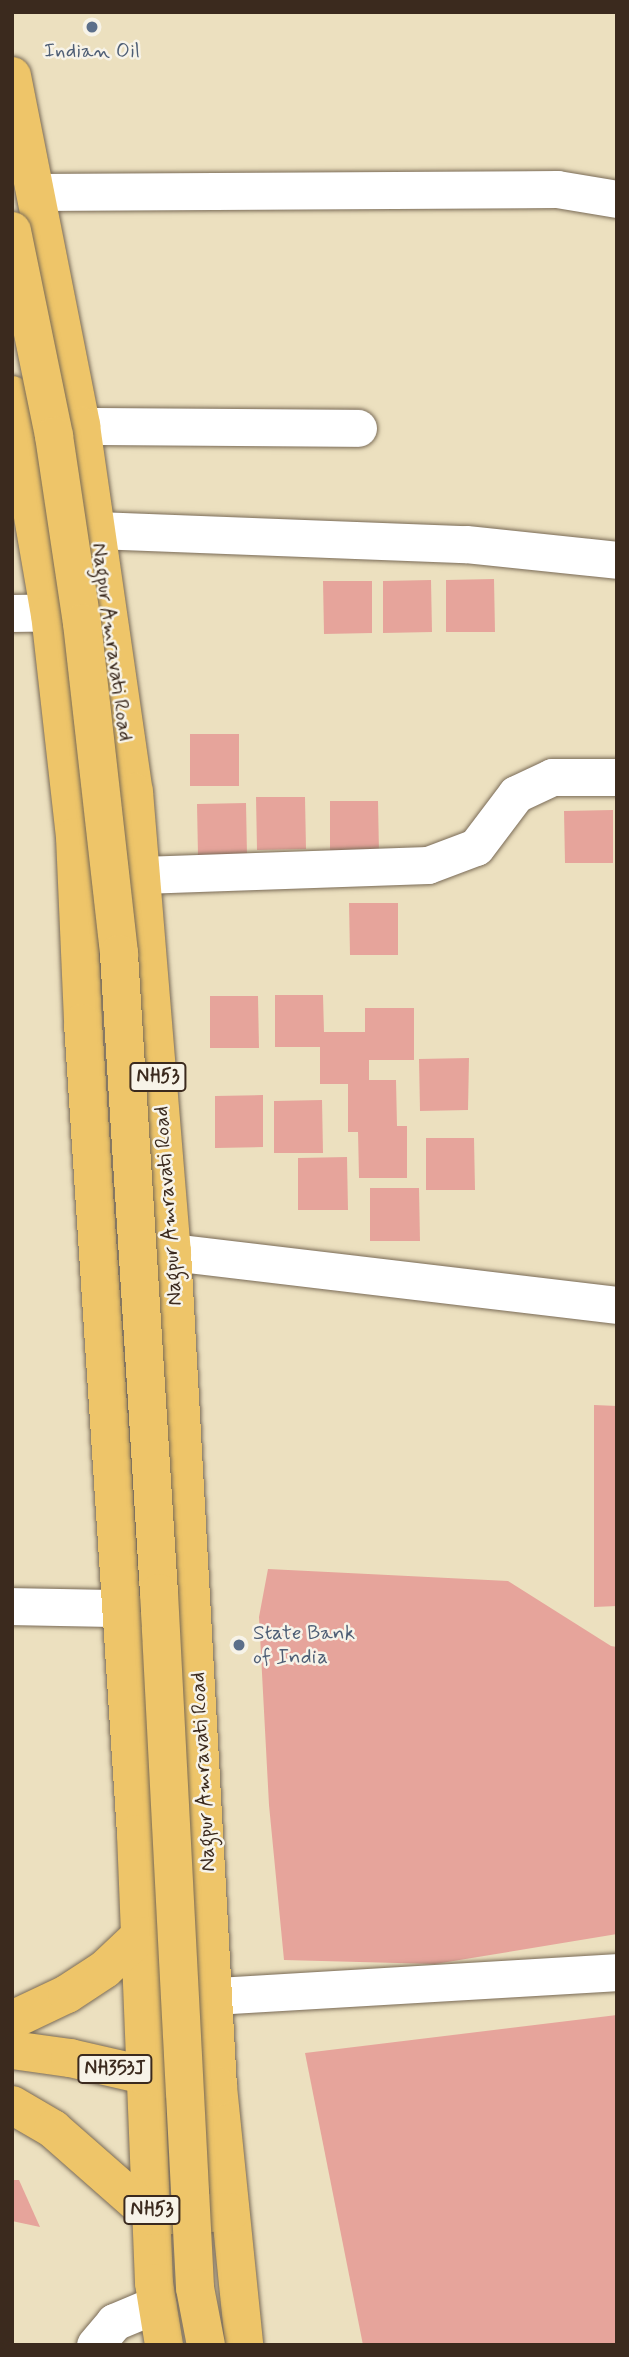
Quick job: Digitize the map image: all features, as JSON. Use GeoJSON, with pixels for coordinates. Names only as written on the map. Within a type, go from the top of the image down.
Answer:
{"type":"FeatureCollection","features":[{"type":"Feature","properties":{"kind":"main road","name":"Nagpur Amravati Road"},"geometry":{"type":"LineString","coordinates":[[12,76],[81,426],[134,792],[172,1252],[218,2087],[244,2345]]}},
{"type":"Feature","properties":{"kind":"main road"},"geometry":{"type":"LineString","coordinates":[[12,231],[54,436],[82,623],[118,954],[159,1593],[195,2288],[206,2345]]}},
{"type":"Feature","properties":{"kind":"main road","name":"NH53"},"geometry":{"type":"LineString","coordinates":[[12,395],[50,614],[75,837],[83,1023],[136,1834],[144,2075],[157,2304],[164,2345]]}},
{"type":"Feature","properties":{"kind":"main road"},"geometry":{"type":"LineString","coordinates":[[12,2020],[67,1994],[105,1969],[140,1936]]}},
{"type":"Feature","properties":{"kind":"main road","name":"NH353J"},"geometry":{"type":"LineString","coordinates":[[12,2050],[70,2058],[144,2075],[218,2087]]}},
{"type":"Feature","properties":{"kind":"main road"},"geometry":{"type":"LineString","coordinates":[[12,2105],[53,2130],[152,2216],[230,2212]]}},
{"type":"Feature","properties":{"kind":"street"},"geometry":{"type":"LineString","coordinates":[[35,191],[557,189],[617,199]]}},
{"type":"Feature","properties":{"kind":"street"},"geometry":{"type":"LineString","coordinates":[[81,426],[358,428]]}},
{"type":"Feature","properties":{"kind":"street"},"geometry":{"type":"LineString","coordinates":[[96,530],[466,544],[617,560]]}},
{"type":"Feature","properties":{"kind":"street"},"geometry":{"type":"LineString","coordinates":[[12,613],[108,611]]}},
{"type":"Feature","properties":{"kind":"street"},"geometry":{"type":"LineString","coordinates":[[141,874],[428,865],[475,848],[516,794],[552,777],[617,777]]}},
{"type":"Feature","properties":{"kind":"street"},"geometry":{"type":"LineString","coordinates":[[172,1252],[617,1305]]}},
{"type":"Feature","properties":{"kind":"street"},"geometry":{"type":"LineString","coordinates":[[12,1606],[120,1608]]}},
{"type":"Feature","properties":{"kind":"street"},"geometry":{"type":"LineString","coordinates":[[215,1996],[617,1972]]}},
{"type":"Feature","properties":{"kind":"street"},"geometry":{"type":"LineString","coordinates":[[95,2345],[114,2322],[157,2304]]}},
{"type":"Feature","properties":{"kind":"building"},"geometry":{"type":"Polygon","coordinates":[[[494,579],[495,632],[446,632],[446,580],[494,579]]]}},
{"type":"Feature","properties":{"kind":"building"},"geometry":{"type":"Polygon","coordinates":[[[431,580],[432,632],[383,633],[383,581],[431,580]]]}},
{"type":"Feature","properties":{"kind":"building"},"geometry":{"type":"Polygon","coordinates":[[[323,581],[372,581],[372,633],[324,634],[323,581]]]}},
{"type":"Feature","properties":{"kind":"building"},"geometry":{"type":"Polygon","coordinates":[[[190,734],[239,734],[239,786],[190,786],[190,734]]]}},
{"type":"Feature","properties":{"kind":"building"},"geometry":{"type":"Polygon","coordinates":[[[256,797],[305,797],[306,849],[257,850],[256,797]]]}},
{"type":"Feature","properties":{"kind":"building"},"geometry":{"type":"Polygon","coordinates":[[[330,801],[378,801],[379,853],[330,853],[330,801]]]}},
{"type":"Feature","properties":{"kind":"building"},"geometry":{"type":"Polygon","coordinates":[[[246,803],[247,856],[198,856],[197,804],[246,803]]]}},
{"type":"Feature","properties":{"kind":"building"},"geometry":{"type":"Polygon","coordinates":[[[613,810],[613,863],[565,863],[564,811],[613,810]]]}},
{"type":"Feature","properties":{"kind":"building"},"geometry":{"type":"Polygon","coordinates":[[[349,903],[398,903],[398,955],[350,955],[349,903]]]}},
{"type":"Feature","properties":{"kind":"building"},"geometry":{"type":"Polygon","coordinates":[[[275,995],[323,995],[324,1032],[365,1032],[365,1008],[414,1008],[414,1060],[369,1060],[369,1080],[396,1080],[397,1126],[407,1126],[407,1178],[359,1178],[358,1132],[348,1132],[348,1084],[320,1084],[320,1047],[275,1047],[275,995]]]}},
{"type":"Feature","properties":{"kind":"building"},"geometry":{"type":"Polygon","coordinates":[[[210,996],[258,996],[259,1048],[210,1048],[210,996]]]}},
{"type":"Feature","properties":{"kind":"building"},"geometry":{"type":"Polygon","coordinates":[[[469,1058],[468,1110],[420,1111],[419,1059],[469,1058]]]}},
{"type":"Feature","properties":{"kind":"building"},"geometry":{"type":"Polygon","coordinates":[[[263,1095],[263,1147],[215,1148],[215,1096],[263,1095]]]}},
{"type":"Feature","properties":{"kind":"building"},"geometry":{"type":"Polygon","coordinates":[[[322,1100],[323,1153],[274,1153],[274,1101],[322,1100]]]}},
{"type":"Feature","properties":{"kind":"building"},"geometry":{"type":"Polygon","coordinates":[[[426,1138],[474,1138],[475,1190],[426,1190],[426,1138]]]}},
{"type":"Feature","properties":{"kind":"building"},"geometry":{"type":"Polygon","coordinates":[[[347,1157],[348,1210],[298,1210],[298,1158],[347,1157]]]}},
{"type":"Feature","properties":{"kind":"building"},"geometry":{"type":"Polygon","coordinates":[[[370,1188],[419,1188],[420,1241],[370,1241],[370,1188]]]}},
{"type":"Feature","properties":{"kind":"building"},"geometry":{"type":"Polygon","coordinates":[[[594,1405],[617,1406],[617,1606],[594,1607],[594,1405]]]}},
{"type":"Feature","properties":{"kind":"building"},"geometry":{"type":"Polygon","coordinates":[[[268,1569],[508,1581],[611,1646],[617,1647],[617,1934],[435,1964],[284,1960],[269,1805],[259,1617],[268,1569]]]}},
{"type":"Feature","properties":{"kind":"building"},"geometry":{"type":"Polygon","coordinates":[[[617,2015],[617,2345],[363,2345],[305,2053],[617,2015]]]}},
{"type":"Feature","properties":{"kind":"building"},"geometry":{"type":"Polygon","coordinates":[[[12,2180],[19,2180],[40,2227],[12,2221],[12,2180]]]}},
{"type":"Feature","properties":{"kind":"place","name":"Indian Oil"},"geometry":{"type":"Point","coordinates":[92,27]}},
{"type":"Feature","properties":{"kind":"place","name":"State Bank of India"},"geometry":{"type":"Point","coordinates":[239,1645]}}]}
